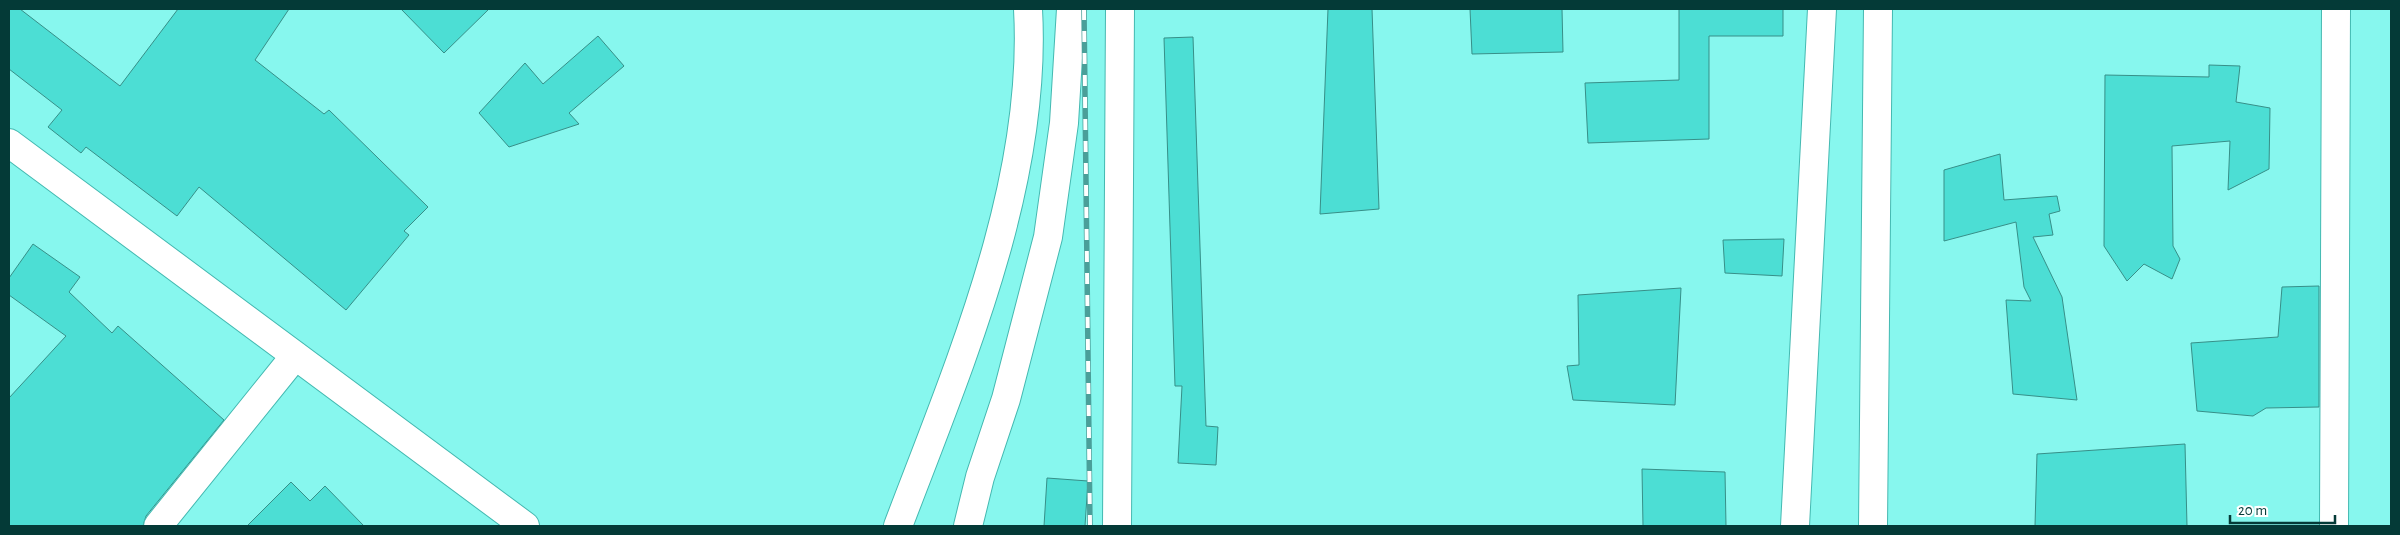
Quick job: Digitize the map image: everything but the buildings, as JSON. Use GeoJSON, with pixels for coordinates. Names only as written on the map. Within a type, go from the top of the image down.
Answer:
{"type":"FeatureCollection","features":[{"type":"Feature","properties":{"kind":"street"},"geometry":{"type":"LineString","coordinates":[[898,526],[952,381],[996,252],[1017,170],[1026,96],[1030,38],[1028,9]]}},
{"type":"Feature","properties":{"kind":"street"},"geometry":{"type":"LineString","coordinates":[[968,526],[980,477],[1006,399],[1048,237],[1064,123],[1071,9]]}},
{"type":"Feature","properties":{"kind":"street"},"geometry":{"type":"LineString","coordinates":[[1117,526],[1120,9]]}},
{"type":"Feature","properties":{"kind":"street"},"geometry":{"type":"LineString","coordinates":[[1795,526],[1822,9]]}},
{"type":"Feature","properties":{"kind":"street"},"geometry":{"type":"LineString","coordinates":[[1872,526],[1878,9]]}},
{"type":"Feature","properties":{"kind":"street"},"geometry":{"type":"LineString","coordinates":[[2334,526],[2336,9]]}},
{"type":"Feature","properties":{"kind":"street"},"geometry":{"type":"LineString","coordinates":[[9,143],[525,526]]}},
{"type":"Feature","properties":{"kind":"street"},"geometry":{"type":"LineString","coordinates":[[158,526],[295,356]]}},
{"type":"Feature","properties":{"kind":"railway"},"geometry":{"type":"LineString","coordinates":[[1084,9],[1090,526]]}}]}
